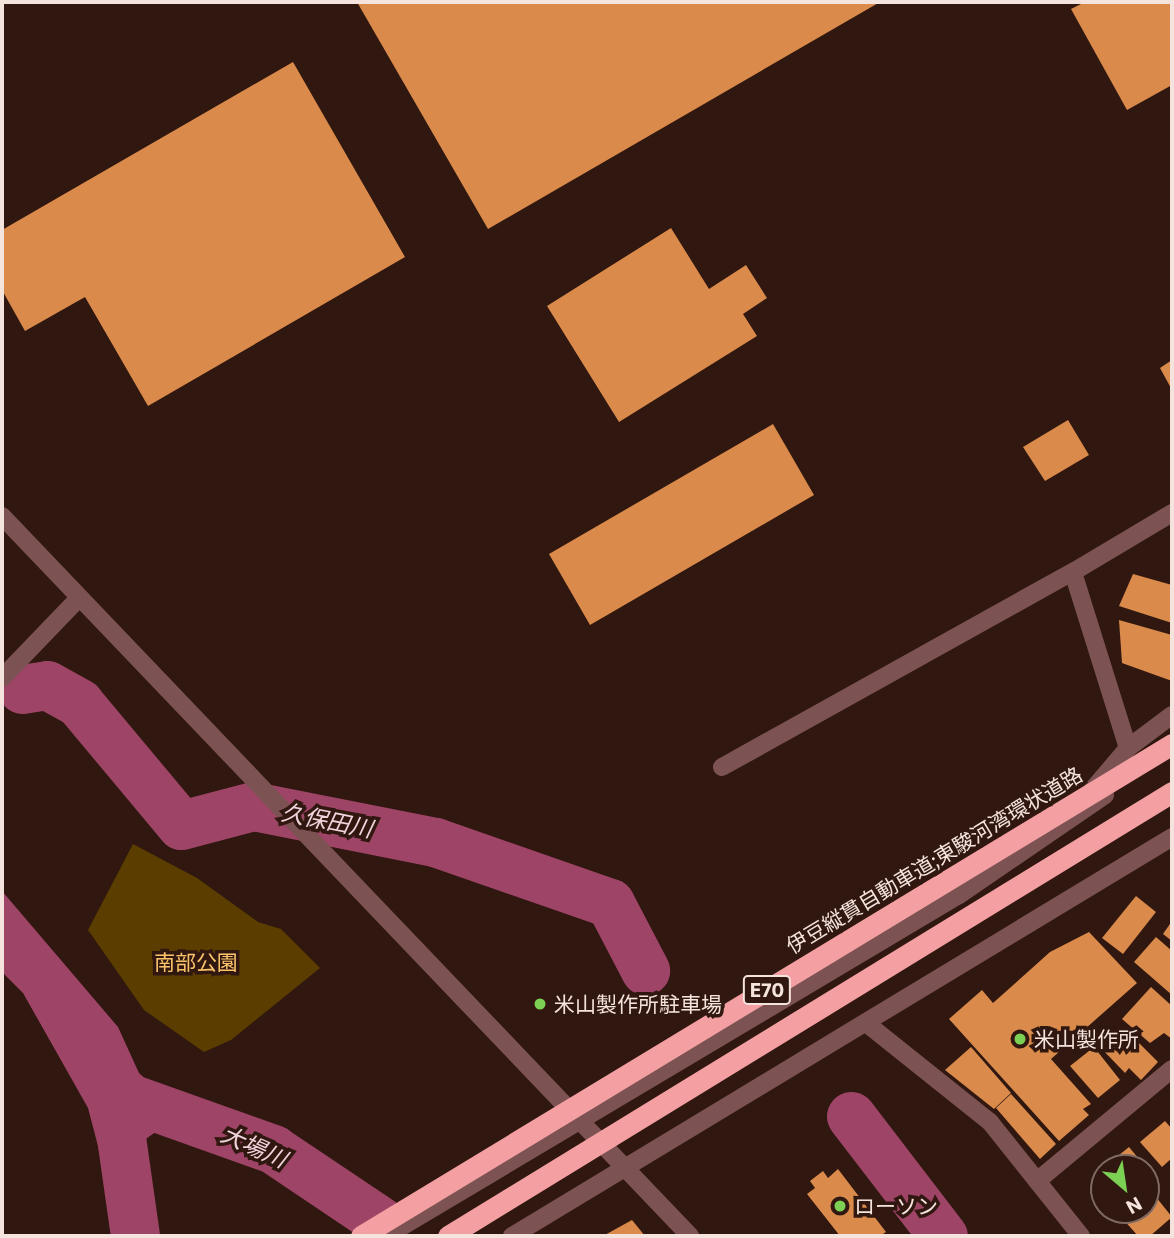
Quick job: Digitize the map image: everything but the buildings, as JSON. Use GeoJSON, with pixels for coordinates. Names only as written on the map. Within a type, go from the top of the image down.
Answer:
{"type":"FeatureCollection","features":[{"type":"Feature","properties":{"kind":"highway","name":"伊豆縦貫自動車道;東駿河湾環状道路"},"geometry":{"type":"LineString","coordinates":[[361,1236],[1172,746]]}},
{"type":"Feature","properties":{"kind":"highway","name":"E70"},"geometry":{"type":"LineString","coordinates":[[448,1236],[1172,792]]}},
{"type":"Feature","properties":{"kind":"street"},"geometry":{"type":"LineString","coordinates":[[722,767],[1073,572],[1172,513]]}},
{"type":"Feature","properties":{"kind":"street"},"geometry":{"type":"LineString","coordinates":[[2,516],[690,1236]]}},
{"type":"Feature","properties":{"kind":"street"},"geometry":{"type":"LineString","coordinates":[[1073,572],[1128,747]]}},
{"type":"Feature","properties":{"kind":"street"},"geometry":{"type":"LineString","coordinates":[[2,678],[79,598]]}},
{"type":"Feature","properties":{"kind":"street"},"geometry":{"type":"LineString","coordinates":[[1061,826],[1128,747],[1172,715]]}},
{"type":"Feature","properties":{"kind":"street"},"geometry":{"type":"LineString","coordinates":[[386,1236],[959,895],[1172,746]]}},
{"type":"Feature","properties":{"kind":"street"},"geometry":{"type":"LineString","coordinates":[[512,1236],[628,1170],[1172,837]]}},
{"type":"Feature","properties":{"kind":"street"},"geometry":{"type":"LineString","coordinates":[[866,1023],[990,1122],[1081,1236]]}},
{"type":"Feature","properties":{"kind":"street"},"geometry":{"type":"LineString","coordinates":[[1037,1181],[1172,1069]]}},
{"type":"Feature","properties":{"kind":"green space","name":"南部公園"},"geometry":{"type":"Polygon","coordinates":[[[133,844],[197,878],[258,922],[281,929],[320,968],[231,1040],[204,1052],[144,1010],[88,930],[133,844]]]}},
{"type":"Feature","properties":{"kind":"shaded area"},"geometry":{"type":"Polygon","coordinates":[[[2,891],[118,1027],[139,1073],[182,1113],[104,1169],[88,1108],[23,993],[2,972],[2,891]]]}},
{"type":"Feature","properties":{"kind":"waterway","name":"久保田川"},"geometry":{"type":"LineString","coordinates":[[22,689],[47,685],[79,703],[181,825],[253,806],[435,842],[610,903],[645,970]]}},
{"type":"Feature","properties":{"kind":"waterway","name":"大場川"},"geometry":{"type":"LineString","coordinates":[[114,1088],[135,1236]]}},
{"type":"Feature","properties":{"kind":"waterway","name":"大場川"},"geometry":{"type":"LineString","coordinates":[[116,1093],[273,1149],[380,1221]]}},
{"type":"Feature","properties":{"kind":"waterway","name":"久保田川"},"geometry":{"type":"LineString","coordinates":[[851,1116],[943,1236]]}},
{"type":"Feature","properties":{"kind":"place","name":"米山製作所駐車場"},"geometry":{"type":"Point","coordinates":[540,1004]}},
{"type":"Feature","properties":{"kind":"place","name":"米山製作所"},"geometry":{"type":"Point","coordinates":[1020,1039]}},
{"type":"Feature","properties":{"kind":"place","name":"ローソン"},"geometry":{"type":"Point","coordinates":[840,1206]}}]}
